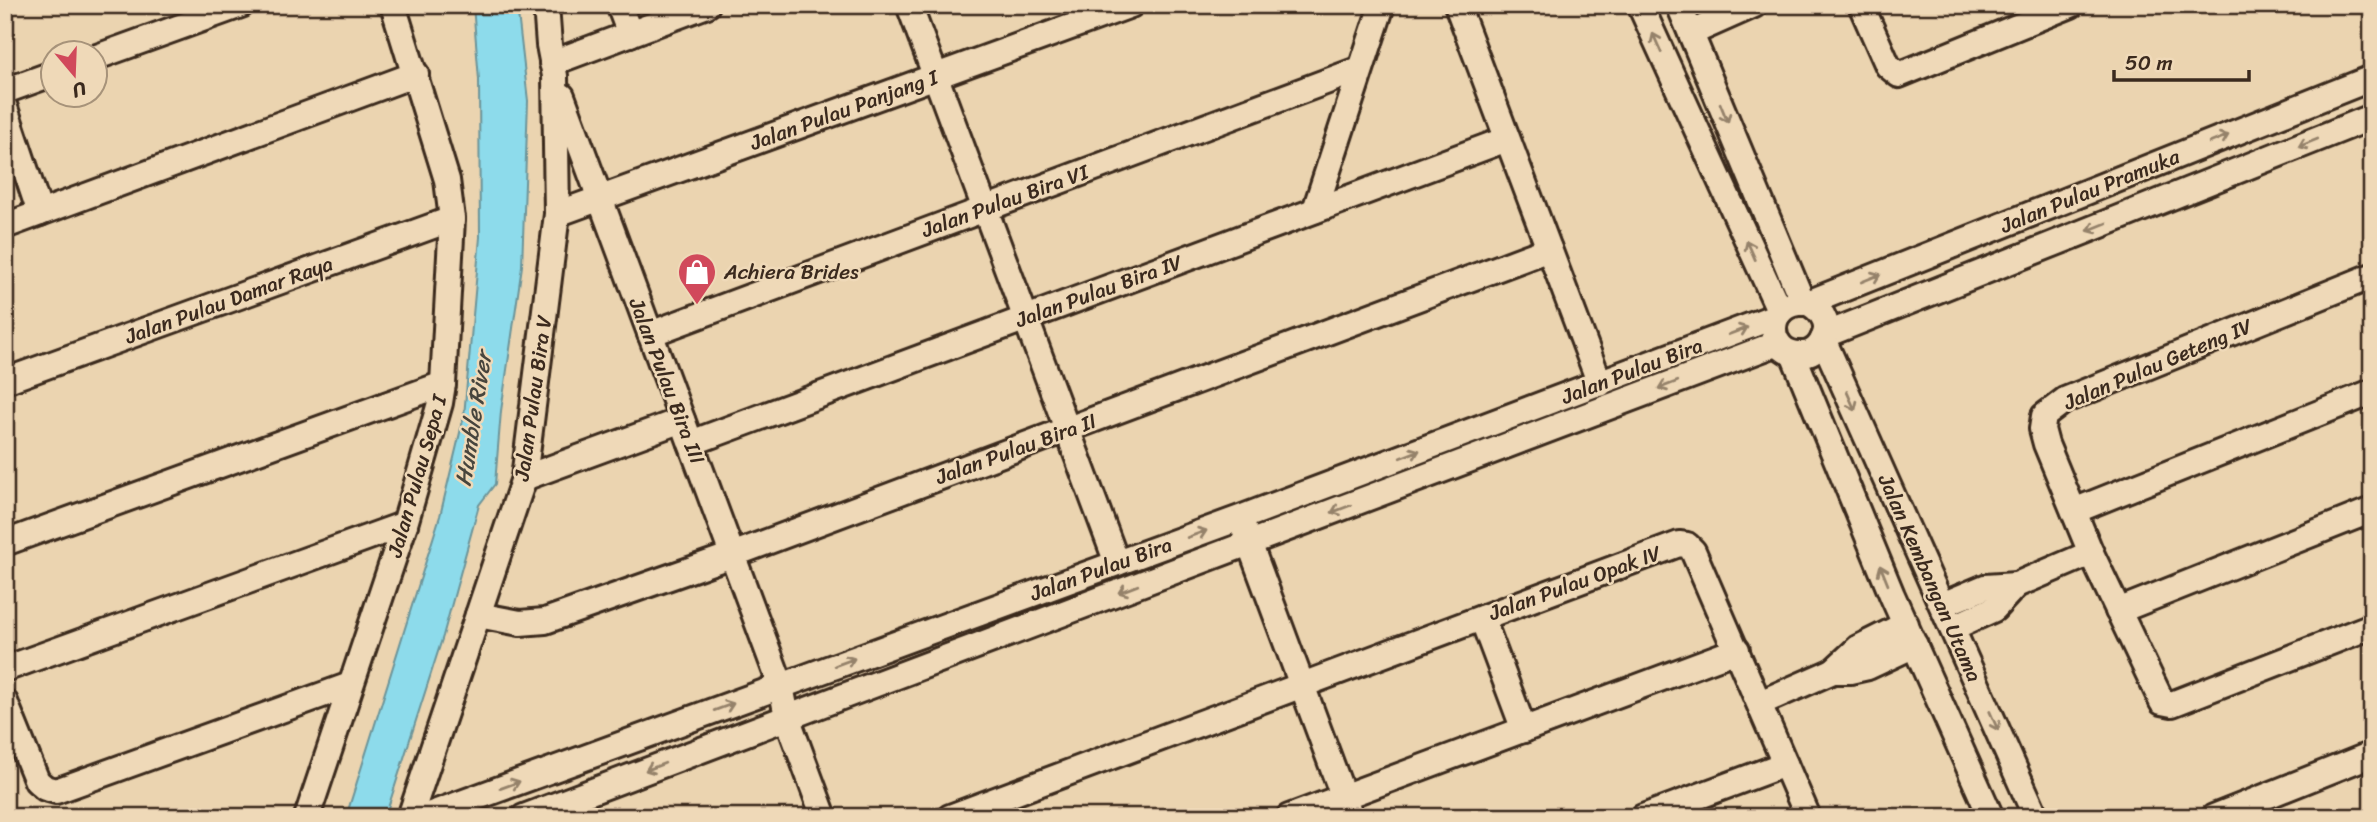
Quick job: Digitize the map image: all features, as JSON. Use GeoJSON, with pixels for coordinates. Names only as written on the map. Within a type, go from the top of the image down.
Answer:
{"type":"FeatureCollection","features":[{"type":"Feature","properties":{"kind":"street"},"geometry":{"type":"LineString","coordinates":[[108,53],[242,5]]}},
{"type":"Feature","properties":{"kind":"street","name":"Jalan Pulau Sepa I"},"geometry":{"type":"LineString","coordinates":[[306,817],[405,524],[443,384],[452,219],[447,180],[393,5]]}},
{"type":"Feature","properties":{"kind":"street","name":"Jalan Pulau Bira V"},"geometry":{"type":"LineString","coordinates":[[410,817],[524,478],[557,214],[553,70],[546,5]]}},
{"type":"Feature","properties":{"kind":"street"},"geometry":{"type":"LineString","coordinates":[[619,5],[630,34]]}},
{"type":"Feature","properties":{"kind":"street"},"geometry":{"type":"LineString","coordinates":[[553,70],[630,34],[707,5]]}},
{"type":"Feature","properties":{"kind":"street"},"geometry":{"type":"LineString","coordinates":[[909,5],[1117,563]]}},
{"type":"Feature","properties":{"kind":"street","name":"Jalan Pulau Panjang I"},"geometry":{"type":"LineString","coordinates":[[557,214],[1130,5]]}},
{"type":"Feature","properties":{"kind":"street"},"geometry":{"type":"LineString","coordinates":[[1315,210],[1382,5]]}},
{"type":"Feature","properties":{"kind":"street"},"geometry":{"type":"LineString","coordinates":[[1457,5],[1600,384]]}},
{"type":"Feature","properties":{"kind":"street"},"geometry":{"type":"LineString","coordinates":[[1640,5],[1778,314]]}},
{"type":"Feature","properties":{"kind":"street"},"geometry":{"type":"LineString","coordinates":[[1679,5],[1805,303]]}},
{"type":"Feature","properties":{"kind":"street"},"geometry":{"type":"LineString","coordinates":[[1691,33],[1754,5]]}},
{"type":"Feature","properties":{"kind":"street"},"geometry":{"type":"LineString","coordinates":[[1861,5],[1888,66],[1899,75],[2071,5]]}},
{"type":"Feature","properties":{"kind":"street","name":"Jalan Pulau Bira VI"},"geometry":{"type":"LineString","coordinates":[[650,334],[1360,69]]}},
{"type":"Feature","properties":{"kind":"street","name":"Jalan Pulau Bira III"},"geometry":{"type":"LineString","coordinates":[[553,70],[781,686],[787,717],[824,817]]}},
{"type":"Feature","properties":{"kind":"street"},"geometry":{"type":"LineString","coordinates":[[5,226],[416,74]]}},
{"type":"Feature","properties":{"kind":"street","name":"Jalan Pulau Pramuka"},"geometry":{"type":"LineString","coordinates":[[1805,303],[2372,78]]}},
{"type":"Feature","properties":{"kind":"street"},"geometry":{"type":"LineString","coordinates":[[5,91],[38,79]]}},
{"type":"Feature","properties":{"kind":"street"},"geometry":{"type":"LineString","coordinates":[[5,108],[40,213]]}},
{"type":"Feature","properties":{"kind":"street","name":"Jalan Pulau Pramuka"},"geometry":{"type":"LineString","coordinates":[[1824,337],[2372,117]]}},
{"type":"Feature","properties":{"kind":"street","name":"Jalan Pulau Bira IV"},"geometry":{"type":"LineString","coordinates":[[524,478],[686,432],[1026,318],[1507,139]]}},
{"type":"Feature","properties":{"kind":"street","name":"Jalan Pulau Damar Raya"},"geometry":{"type":"LineString","coordinates":[[5,381],[452,219]]}},
{"type":"Feature","properties":{"kind":"street","name":"Jalan Pulau Bira II"},"geometry":{"type":"LineString","coordinates":[[478,615],[520,623],[545,621],[732,555],[1549,249]]}},
{"type":"Feature","properties":{"kind":"street","name":"Jalan Pulau Geteng IV"},"geometry":{"type":"LineString","coordinates":[[2372,276],[2065,400],[2044,416],[2042,429],[2091,553],[2161,702],[2166,705],[2372,626]]}},
{"type":"Feature","properties":{"kind":"street"},"geometry":{"type":"LineString","coordinates":[[1805,303],[1821,312],[1826,327],[1820,345],[1808,353],[1786,349],[1773,330],[1778,314],[1790,304],[1805,303]]}},
{"type":"Feature","properties":{"kind":"street","name":"Jalan Pulau Bira"},"geometry":{"type":"LineString","coordinates":[[423,817],[1240,518],[1600,384],[1778,314]]}},
{"type":"Feature","properties":{"kind":"street","name":"Jalan Kembangan Utama"},"geometry":{"type":"LineString","coordinates":[[1824,337],[2036,817]]}},
{"type":"Feature","properties":{"kind":"street","name":"Jalan Pulau Bira"},"geometry":{"type":"LineString","coordinates":[[524,817],[1250,543],[1786,349]]}},
{"type":"Feature","properties":{"kind":"street","name":"Jalan Kembangan Utama"},"geometry":{"type":"LineString","coordinates":[[1786,349],[1991,817]]}},
{"type":"Feature","properties":{"kind":"street"},"geometry":{"type":"LineString","coordinates":[[5,543],[443,384]]}},
{"type":"Feature","properties":{"kind":"street"},"geometry":{"type":"LineString","coordinates":[[2074,511],[2372,393]]}},
{"type":"Feature","properties":{"kind":"street"},"geometry":{"type":"LineString","coordinates":[[2118,611],[2372,510]]}},
{"type":"Feature","properties":{"kind":"street"},"geometry":{"type":"LineString","coordinates":[[1240,518],[1347,807]]}},
{"type":"Feature","properties":{"kind":"street"},"geometry":{"type":"LineString","coordinates":[[5,669],[405,524]]}},
{"type":"Feature","properties":{"kind":"street","name":"Jalan Pulau Opak IV"},"geometry":{"type":"LineString","coordinates":[[950,817],[1679,544],[1688,545],[1693,551],[1808,817]]}},
{"type":"Feature","properties":{"kind":"street"},"geometry":{"type":"LineString","coordinates":[[1760,703],[1833,671],[1858,648],[1910,635],[1947,617],[1985,587],[2017,585],[2091,553]]}},
{"type":"Feature","properties":{"kind":"street"},"geometry":{"type":"LineString","coordinates":[[1482,618],[1524,730]]}},
{"type":"Feature","properties":{"kind":"street"},"geometry":{"type":"LineString","coordinates":[[1289,817],[1347,807],[1524,730],[1737,650]]}},
{"type":"Feature","properties":{"kind":"street"},"geometry":{"type":"LineString","coordinates":[[5,702],[37,781],[45,788],[56,791],[350,685]]}},
{"type":"Feature","properties":{"kind":"street"},"geometry":{"type":"LineString","coordinates":[[2214,817],[2372,754]]}},
{"type":"Feature","properties":{"kind":"street"},"geometry":{"type":"LineString","coordinates":[[1643,817],[1785,764]]}},
{"type":"Feature","properties":{"kind":"water","name":"Humble River"},"geometry":{"type":"Polygon","coordinates":[[[473,5],[517,5],[528,101],[522,266],[501,411],[495,484],[479,505],[443,636],[387,811],[372,817],[346,817],[440,516],[464,416],[480,237],[479,80],[473,5]]]}},
{"type":"Feature","properties":{"kind":"place","name":"Achiera Brides"},"geometry":{"type":"Point","coordinates":[697,306]}}]}
